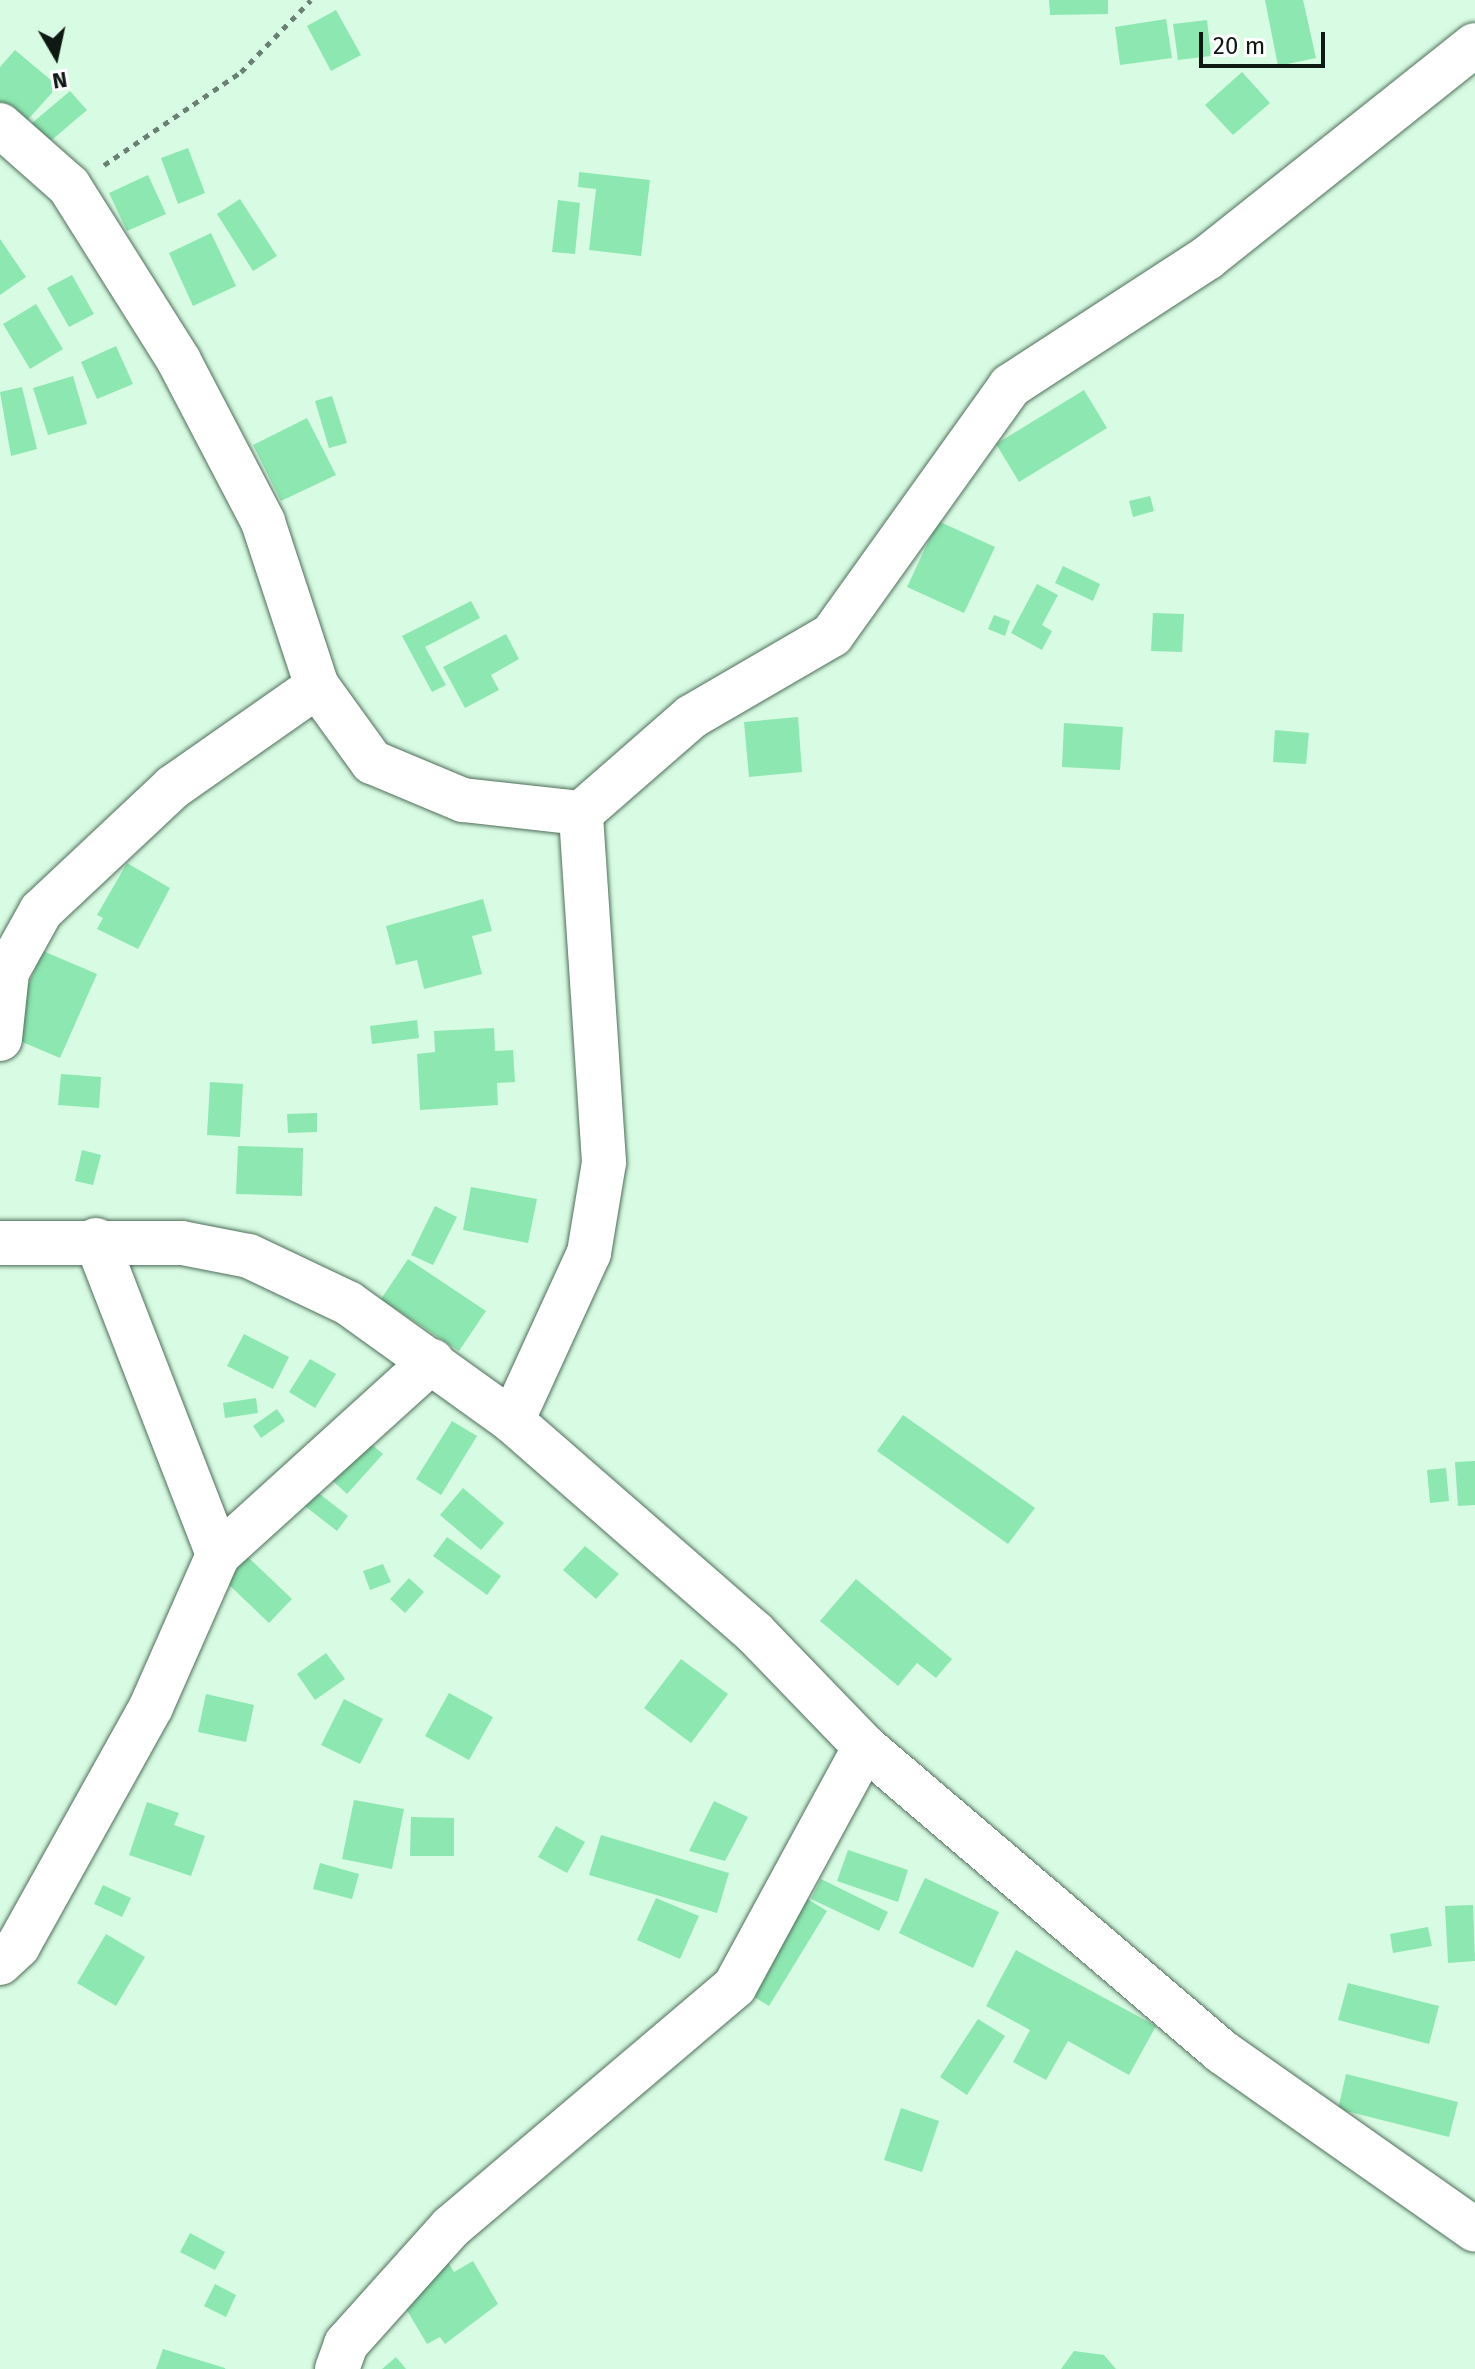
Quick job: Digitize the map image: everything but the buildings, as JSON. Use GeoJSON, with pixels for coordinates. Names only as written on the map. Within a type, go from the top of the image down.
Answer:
{"type":"FeatureCollection","features":[{"type":"Feature","properties":{"kind":"street"},"geometry":{"type":"LineString","coordinates":[[0,125],[69,186],[179,361],[263,522],[317,686],[372,762],[463,800],[581,813],[691,717],[832,635],[1010,386],[1207,258],[1475,45]]}},
{"type":"Feature","properties":{"kind":"street"},"geometry":{"type":"LineString","coordinates":[[0,1039],[7,972],[41,911],[173,787],[317,686]]}},
{"type":"Feature","properties":{"kind":"street"},"geometry":{"type":"LineString","coordinates":[[512,1421],[589,1253],[604,1162],[581,813]]}},
{"type":"Feature","properties":{"kind":"street"},"geometry":{"type":"LineString","coordinates":[[96,1240],[218,1555]]}},
{"type":"Feature","properties":{"kind":"street"},"geometry":{"type":"LineString","coordinates":[[0,1243],[96,1240],[182,1243],[249,1256],[348,1303],[512,1421],[755,1633],[865,1747],[1222,2052],[1475,2230]]}},
{"type":"Feature","properties":{"kind":"street"},"geometry":{"type":"LineString","coordinates":[[0,1963],[18,1946],[151,1707],[218,1555],[432,1361]]}},
{"type":"Feature","properties":{"kind":"street"},"geometry":{"type":"LineString","coordinates":[[337,2369],[346,2344],[451,2227],[735,1986],[865,1747]]}},
{"type":"Feature","properties":{"kind":"path"},"geometry":{"type":"LineString","coordinates":[[69,186],[241,72],[311,0]]}}]}
